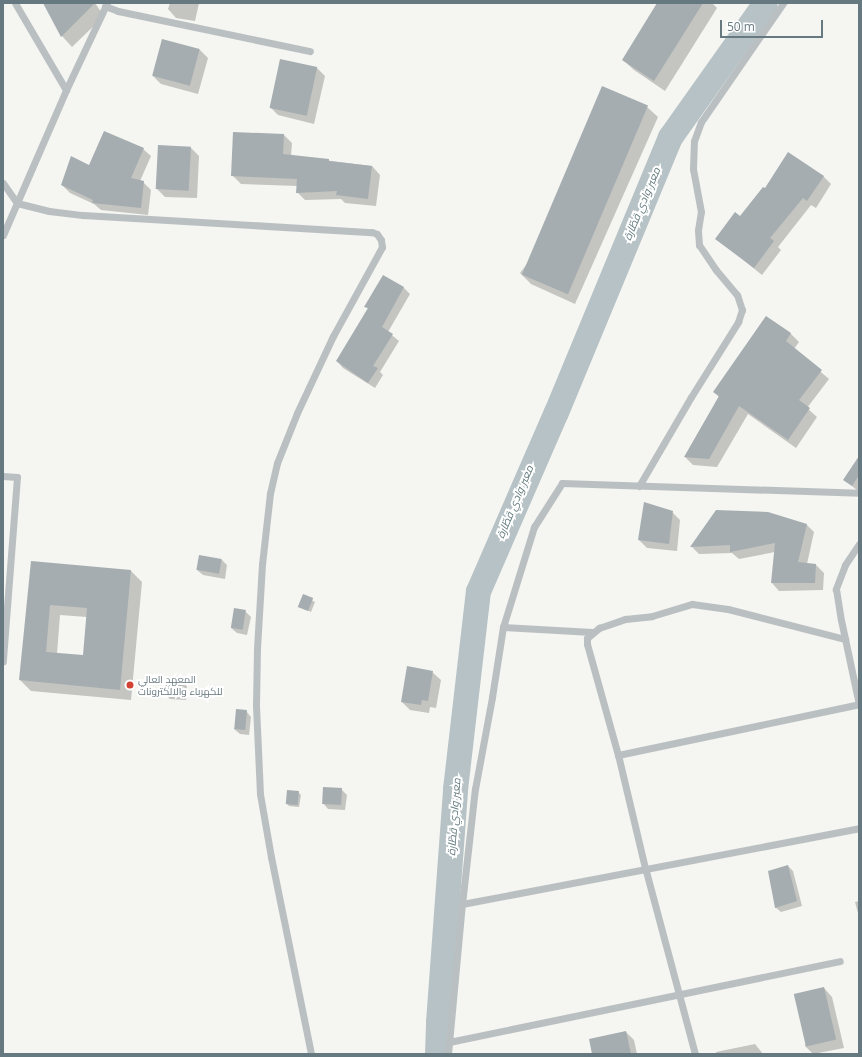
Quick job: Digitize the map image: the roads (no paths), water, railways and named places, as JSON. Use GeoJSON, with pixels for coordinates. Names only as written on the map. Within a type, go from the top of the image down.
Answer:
{"type":"FeatureCollection","features":[{"type":"Feature","properties":{"kind":"street"},"geometry":{"type":"LineString","coordinates":[[15,3],[66,90]]}},
{"type":"Feature","properties":{"kind":"street"},"geometry":{"type":"LineString","coordinates":[[639,486],[691,397],[738,322],[742,310],[737,295],[716,270],[699,245],[698,230],[701,212],[693,169],[694,141],[701,122],[782,3]]}},
{"type":"Feature","properties":{"kind":"street"},"geometry":{"type":"LineString","coordinates":[[3,235],[66,90],[106,4],[118,12],[310,51]]}},
{"type":"Feature","properties":{"kind":"street"},"geometry":{"type":"LineString","coordinates":[[3,183],[16,203],[49,211],[83,215],[372,232],[377,234],[381,240],[382,247],[333,336],[297,413],[277,463],[270,493],[262,564],[257,648],[256,706],[260,794],[271,857],[311,1054]]}},
{"type":"Feature","properties":{"kind":"street"},"geometry":{"type":"LineString","coordinates":[[3,476],[17,477],[3,661]]}},
{"type":"Feature","properties":{"kind":"street"},"geometry":{"type":"LineString","coordinates":[[448,1054],[462,904],[475,789],[503,627],[534,527],[562,483],[859,493]]}},
{"type":"Feature","properties":{"kind":"street"},"geometry":{"type":"LineString","coordinates":[[618,755],[859,704],[836,590],[845,565],[859,544]]}},
{"type":"Feature","properties":{"kind":"street"},"geometry":{"type":"LineString","coordinates":[[503,627],[592,632],[625,619],[652,616],[692,604],[728,609],[845,639]]}},
{"type":"Feature","properties":{"kind":"street"},"geometry":{"type":"LineString","coordinates":[[592,632],[587,638],[587,644],[618,755],[645,868],[695,1054]]}},
{"type":"Feature","properties":{"kind":"street"},"geometry":{"type":"LineString","coordinates":[[462,904],[859,828]]}},
{"type":"Feature","properties":{"kind":"street"},"geometry":{"type":"LineString","coordinates":[[449,1042],[840,961]]}},
{"type":"Feature","properties":{"kind":"waterway","name":"معبر وادي قطّارة"},"geometry":{"type":"LineString","coordinates":[[437,1054],[455,789],[478,591],[556,412],[670,137],[765,3]]}},
{"type":"Feature","properties":{"kind":"place","name":"المعهد العالي للكهرباء والالكترونات"},"geometry":{"type":"Point","coordinates":[130,685]}}]}
